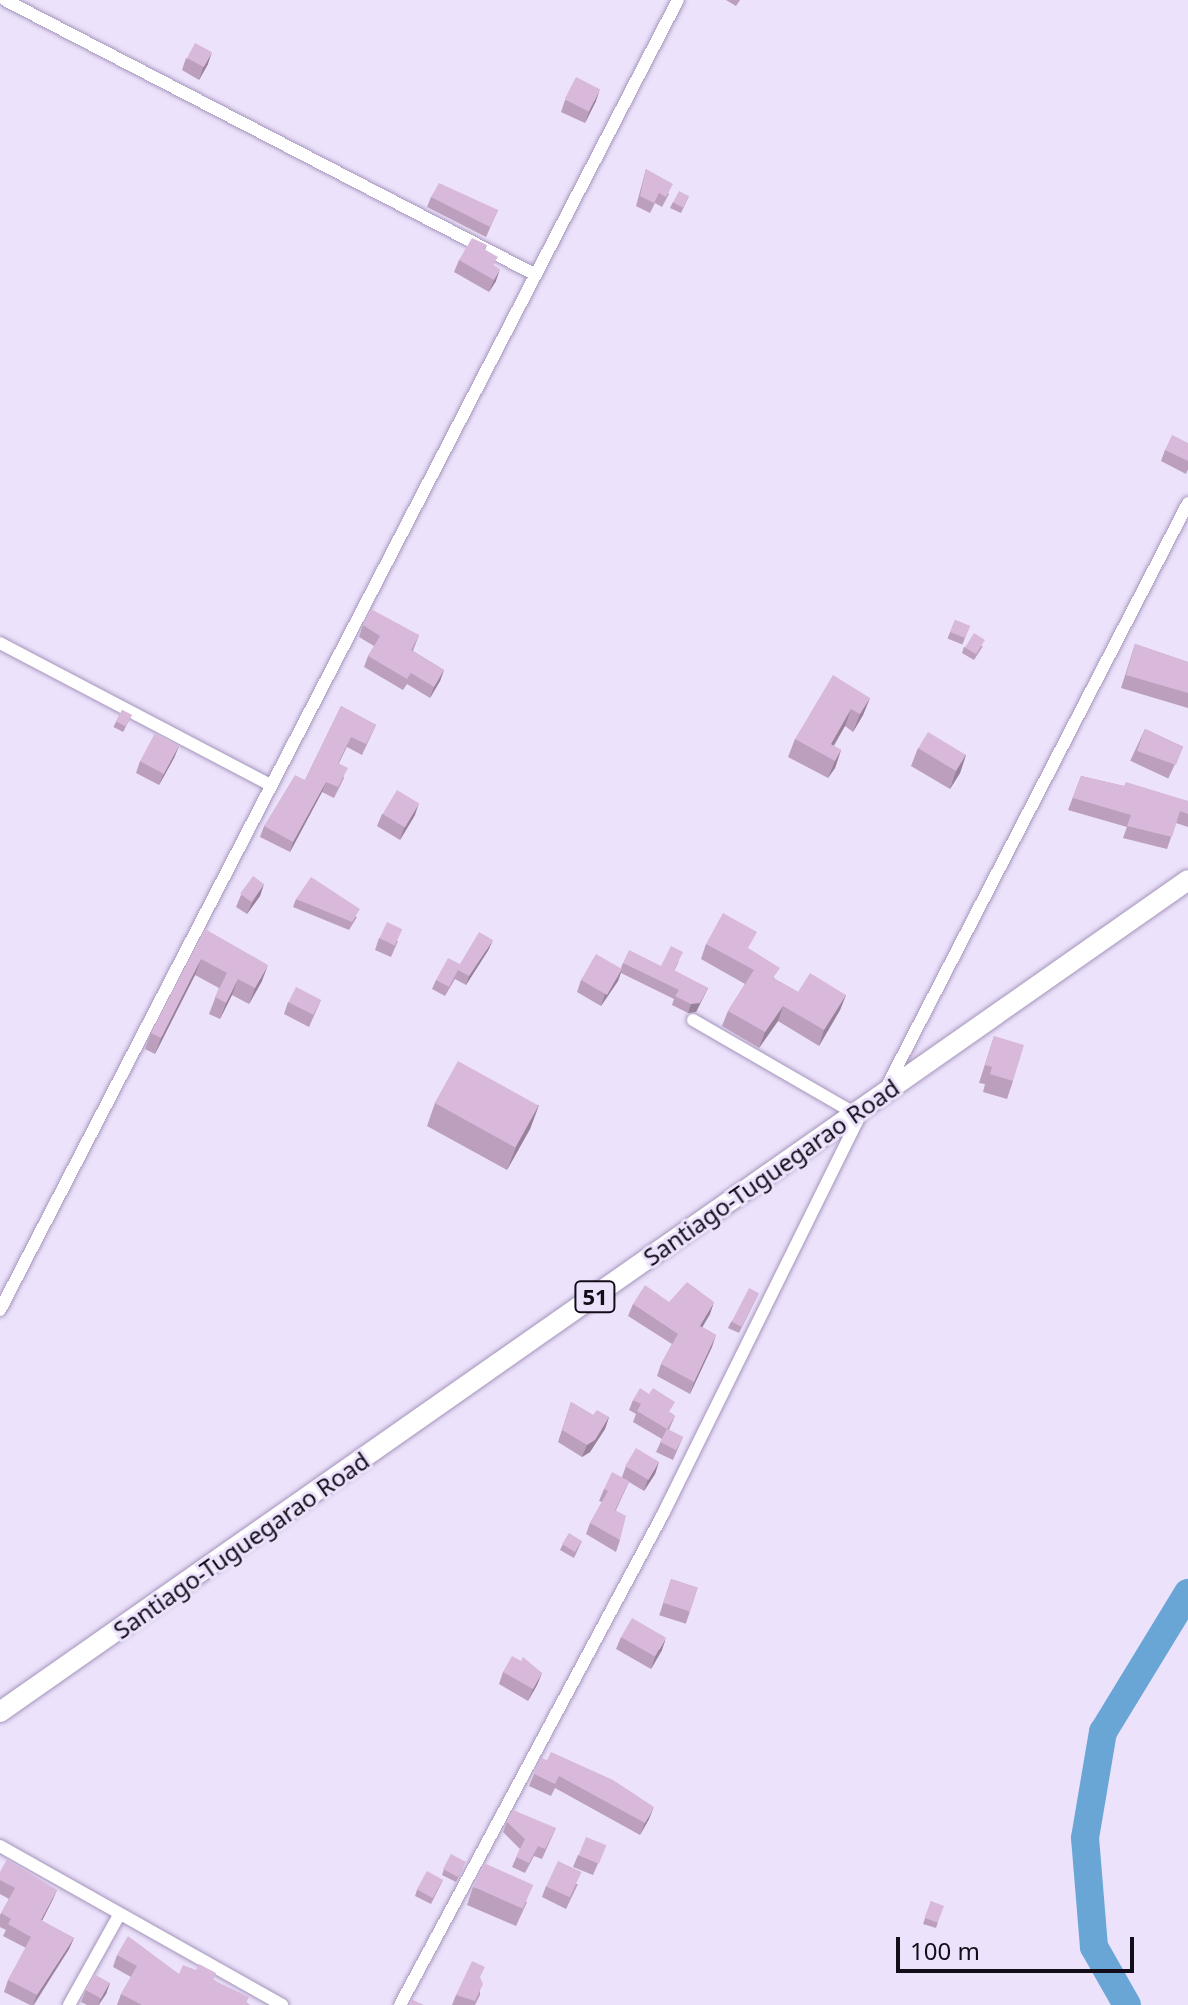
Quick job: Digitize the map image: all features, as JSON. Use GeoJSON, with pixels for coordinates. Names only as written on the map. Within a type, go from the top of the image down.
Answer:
{"type":"FeatureCollection","features":[{"type":"Feature","properties":{"kind":"highway","name":"Santiago-Tuguegarao Road"},"geometry":{"type":"LineString","coordinates":[[0,1712],[1188,880]]}},
{"type":"Feature","properties":{"kind":"street"},"geometry":{"type":"LineString","coordinates":[[5,0],[534,274]]}},
{"type":"Feature","properties":{"kind":"street"},"geometry":{"type":"LineString","coordinates":[[0,1310],[678,0]]}},
{"type":"Feature","properties":{"kind":"street"},"geometry":{"type":"LineString","coordinates":[[884,1092],[1188,503]]}},
{"type":"Feature","properties":{"kind":"street"},"geometry":{"type":"LineString","coordinates":[[0,643],[271,785]]}},
{"type":"Feature","properties":{"kind":"street"},"geometry":{"type":"LineString","coordinates":[[400,2005],[663,1514],[818,1210],[859,1109],[693,1020]]}},
{"type":"Feature","properties":{"kind":"street"},"geometry":{"type":"LineString","coordinates":[[0,1846],[282,2005]]}},
{"type":"Feature","properties":{"kind":"street"},"geometry":{"type":"LineString","coordinates":[[69,2005],[119,1915]]}},
{"type":"Feature","properties":{"kind":"building"},"geometry":{"type":"Polygon","coordinates":[[[195,43],[212,52],[204,67],[187,58],[195,43]]]}},
{"type":"Feature","properties":{"kind":"building"},"geometry":{"type":"Polygon","coordinates":[[[576,77],[600,89],[589,112],[565,99],[576,77]]]}},
{"type":"Feature","properties":{"kind":"building"},"geometry":{"type":"Polygon","coordinates":[[[646,169],[673,184],[666,197],[659,193],[654,203],[640,196],[646,169]]]}},
{"type":"Feature","properties":{"kind":"building"},"geometry":{"type":"Polygon","coordinates":[[[439,183],[498,210],[490,227],[431,197],[439,183]]]}},
{"type":"Feature","properties":{"kind":"building"},"geometry":{"type":"Polygon","coordinates":[[[679,191],[689,196],[683,208],[673,203],[679,191]]]}},
{"type":"Feature","properties":{"kind":"building"},"geometry":{"type":"Polygon","coordinates":[[[472,238],[487,245],[484,249],[498,257],[493,265],[500,269],[494,280],[459,260],[472,238]]]}},
{"type":"Feature","properties":{"kind":"building"},"geometry":{"type":"Polygon","coordinates":[[[1172,435],[1188,443],[1188,461],[1165,450],[1172,435]]]}},
{"type":"Feature","properties":{"kind":"building"},"geometry":{"type":"Polygon","coordinates":[[[371,609],[419,635],[411,650],[444,670],[434,687],[411,673],[407,679],[368,656],[380,636],[363,625],[371,609]]]}},
{"type":"Feature","properties":{"kind":"building"},"geometry":{"type":"Polygon","coordinates":[[[955,620],[970,626],[965,638],[950,632],[955,620]]]}},
{"type":"Feature","properties":{"kind":"building"},"geometry":{"type":"Polygon","coordinates":[[[974,633],[985,640],[976,654],[965,647],[974,633]]]}},
{"type":"Feature","properties":{"kind":"building"},"geometry":{"type":"Polygon","coordinates":[[[1135,644],[1188,662],[1188,693],[1126,675],[1135,644]]]}},
{"type":"Feature","properties":{"kind":"building"},"geometry":{"type":"Polygon","coordinates":[[[833,675],[870,698],[860,714],[851,709],[831,744],[841,750],[835,761],[795,739],[833,675]]]}},
{"type":"Feature","properties":{"kind":"building"},"geometry":{"type":"Polygon","coordinates":[[[341,706],[376,725],[366,744],[351,737],[338,763],[348,768],[338,787],[326,782],[293,842],[264,826],[295,775],[305,780],[341,706]]]}},
{"type":"Feature","properties":{"kind":"building"},"geometry":{"type":"Polygon","coordinates":[[[122,710],[132,715],[126,727],[116,722],[122,710]]]}},
{"type":"Feature","properties":{"kind":"building"},"geometry":{"type":"Polygon","coordinates":[[[1145,729],[1183,747],[1176,765],[1137,751],[1145,729]]]}},
{"type":"Feature","properties":{"kind":"building"},"geometry":{"type":"Polygon","coordinates":[[[928,732],[966,755],[956,771],[918,748],[928,732]]]}},
{"type":"Feature","properties":{"kind":"building"},"geometry":{"type":"Polygon","coordinates":[[[155,733],[179,746],[164,774],[140,761],[155,733]]]}},
{"type":"Feature","properties":{"kind":"building"},"geometry":{"type":"Polygon","coordinates":[[[1081,776],[1124,786],[1126,782],[1188,801],[1188,814],[1180,811],[1172,837],[1127,826],[1131,815],[1073,798],[1081,776]]]}},
{"type":"Feature","properties":{"kind":"building"},"geometry":{"type":"Polygon","coordinates":[[[397,790],[419,803],[405,827],[383,814],[397,790]]]}},
{"type":"Feature","properties":{"kind":"building"},"geometry":{"type":"Polygon","coordinates":[[[253,876],[264,884],[251,902],[240,894],[253,876]]]}},
{"type":"Feature","properties":{"kind":"building"},"geometry":{"type":"Polygon","coordinates":[[[311,877],[360,909],[352,922],[296,899],[311,877]]]}},
{"type":"Feature","properties":{"kind":"building"},"geometry":{"type":"Polygon","coordinates":[[[723,913],[757,932],[748,948],[780,968],[773,978],[798,992],[810,973],[846,995],[824,1030],[783,1006],[765,1032],[728,1011],[754,970],[706,944],[723,913]]]}},
{"type":"Feature","properties":{"kind":"building"},"geometry":{"type":"Polygon","coordinates":[[[387,922],[402,929],[395,945],[379,938],[387,922]]]}},
{"type":"Feature","properties":{"kind":"building"},"geometry":{"type":"Polygon","coordinates":[[[205,929],[268,965],[255,988],[238,979],[226,1003],[215,997],[227,973],[201,959],[161,1038],[151,1033],[205,929]]]}},
{"type":"Feature","properties":{"kind":"building"},"geometry":{"type":"Polygon","coordinates":[[[479,932],[493,940],[469,976],[458,970],[449,987],[436,980],[448,958],[460,964],[479,932]]]}},
{"type":"Feature","properties":{"kind":"building"},"geometry":{"type":"Polygon","coordinates":[[[671,946],[683,952],[674,970],[708,988],[700,1003],[691,1004],[675,996],[679,990],[623,963],[629,950],[661,966],[671,946]]]}},
{"type":"Feature","properties":{"kind":"building"},"geometry":{"type":"Polygon","coordinates":[[[596,954],[622,969],[607,995],[581,980],[596,954]]]}},
{"type":"Feature","properties":{"kind":"building"},"geometry":{"type":"Polygon","coordinates":[[[296,987],[321,1000],[313,1015],[288,1002],[296,987]]]}},
{"type":"Feature","properties":{"kind":"building"},"geometry":{"type":"Polygon","coordinates":[[[994,1036],[1024,1045],[1013,1081],[990,1074],[992,1067],[985,1065],[994,1036]]]}},
{"type":"Feature","properties":{"kind":"building"},"geometry":{"type":"Polygon","coordinates":[[[458,1061],[538,1106],[515,1148],[435,1103],[458,1061]]]}},
{"type":"Feature","properties":{"kind":"building"},"geometry":{"type":"Polygon","coordinates":[[[687,1282],[714,1302],[700,1326],[716,1335],[694,1382],[661,1364],[678,1334],[633,1304],[645,1285],[669,1302],[687,1282]]]}},
{"type":"Feature","properties":{"kind":"building"},"geometry":{"type":"Polygon","coordinates":[[[749,1288],[759,1293],[742,1327],[732,1322],[749,1288]]]}},
{"type":"Feature","properties":{"kind":"building"},"geometry":{"type":"Polygon","coordinates":[[[640,1388],[649,1394],[653,1388],[675,1402],[669,1412],[675,1416],[667,1429],[637,1411],[641,1404],[633,1400],[640,1388]]]}},
{"type":"Feature","properties":{"kind":"building"},"geometry":{"type":"Polygon","coordinates":[[[571,1402],[593,1415],[597,1410],[609,1417],[595,1440],[587,1445],[562,1430],[571,1402]]]}},
{"type":"Feature","properties":{"kind":"building"},"geometry":{"type":"Polygon","coordinates":[[[667,1429],[683,1437],[676,1450],[660,1442],[667,1429]]]}},
{"type":"Feature","properties":{"kind":"building"},"geometry":{"type":"Polygon","coordinates":[[[636,1448],[659,1462],[648,1480],[625,1466],[636,1448]]]}},
{"type":"Feature","properties":{"kind":"building"},"geometry":{"type":"Polygon","coordinates":[[[612,1472],[629,1481],[615,1510],[626,1516],[620,1540],[590,1523],[608,1491],[604,1489],[612,1472]]]}},
{"type":"Feature","properties":{"kind":"building"},"geometry":{"type":"Polygon","coordinates":[[[569,1533],[582,1541],[575,1552],[562,1544],[569,1533]]]}},
{"type":"Feature","properties":{"kind":"building"},"geometry":{"type":"Polygon","coordinates":[[[671,1579],[698,1588],[690,1611],[663,1603],[671,1579]]]}},
{"type":"Feature","properties":{"kind":"building"},"geometry":{"type":"Polygon","coordinates":[[[632,1618],[666,1638],[655,1657],[621,1637],[632,1618]]]}},
{"type":"Feature","properties":{"kind":"building"},"geometry":{"type":"Polygon","coordinates":[[[512,1656],[521,1661],[523,1657],[542,1673],[533,1689],[503,1672],[512,1656]]]}},
{"type":"Feature","properties":{"kind":"building"},"geometry":{"type":"Polygon","coordinates":[[[551,1752],[613,1780],[654,1807],[645,1823],[559,1776],[555,1784],[534,1774],[541,1758],[547,1760],[551,1752]]]}},
{"type":"Feature","properties":{"kind":"building"},"geometry":{"type":"Polygon","coordinates":[[[513,1810],[556,1828],[545,1849],[538,1846],[529,1863],[516,1857],[525,1839],[507,1822],[513,1810]]]}},
{"type":"Feature","properties":{"kind":"building"},"geometry":{"type":"Polygon","coordinates":[[[586,1837],[606,1845],[599,1864],[579,1856],[586,1837]]]}},
{"type":"Feature","properties":{"kind":"building"},"geometry":{"type":"Polygon","coordinates":[[[451,1854],[466,1862],[458,1877],[443,1869],[451,1854]]]}},
{"type":"Feature","properties":{"kind":"building"},"geometry":{"type":"Polygon","coordinates":[[[7,1859],[57,1890],[41,1920],[74,1938],[37,1995],[8,1980],[31,1937],[8,1924],[11,1919],[1,1913],[15,1888],[0,1880],[0,1872],[7,1859]]]}},
{"type":"Feature","properties":{"kind":"building"},"geometry":{"type":"Polygon","coordinates":[[[558,1861],[582,1872],[570,1897],[546,1886],[558,1861]]]}},
{"type":"Feature","properties":{"kind":"building"},"geometry":{"type":"Polygon","coordinates":[[[484,1863],[533,1885],[523,1909],[473,1887],[484,1863]]]}},
{"type":"Feature","properties":{"kind":"building"},"geometry":{"type":"Polygon","coordinates":[[[427,1871],[443,1880],[433,1898],[417,1889],[427,1871]]]}},
{"type":"Feature","properties":{"kind":"building"},"geometry":{"type":"Polygon","coordinates":[[[931,1901],[944,1906],[938,1923],[925,1918],[931,1901]]]}},
{"type":"Feature","properties":{"kind":"building"},"geometry":{"type":"Polygon","coordinates":[[[128,1936],[179,1974],[183,1965],[196,1970],[199,1964],[216,1973],[213,1980],[249,1997],[246,2003],[250,2005],[142,2005],[121,1994],[137,1966],[117,1955],[128,1936]]]}},
{"type":"Feature","properties":{"kind":"building"},"geometry":{"type":"Polygon","coordinates":[[[472,1961],[485,1967],[480,1977],[483,1984],[475,2001],[456,1995],[472,1961]]]}},
{"type":"Feature","properties":{"kind":"building"},"geometry":{"type":"Polygon","coordinates":[[[94,1974],[110,1983],[101,1998],[85,1990],[94,1974]]]}},
{"type":"Feature","properties":{"kind":"building"},"geometry":{"type":"Polygon","coordinates":[[[411,1999],[424,2005],[409,2005],[411,1999]]]}},
{"type":"Feature","properties":{"kind":"waterway"},"geometry":{"type":"LineString","coordinates":[[1127,2005],[1094,1947],[1085,1838],[1103,1732],[1188,1593]]}}]}
